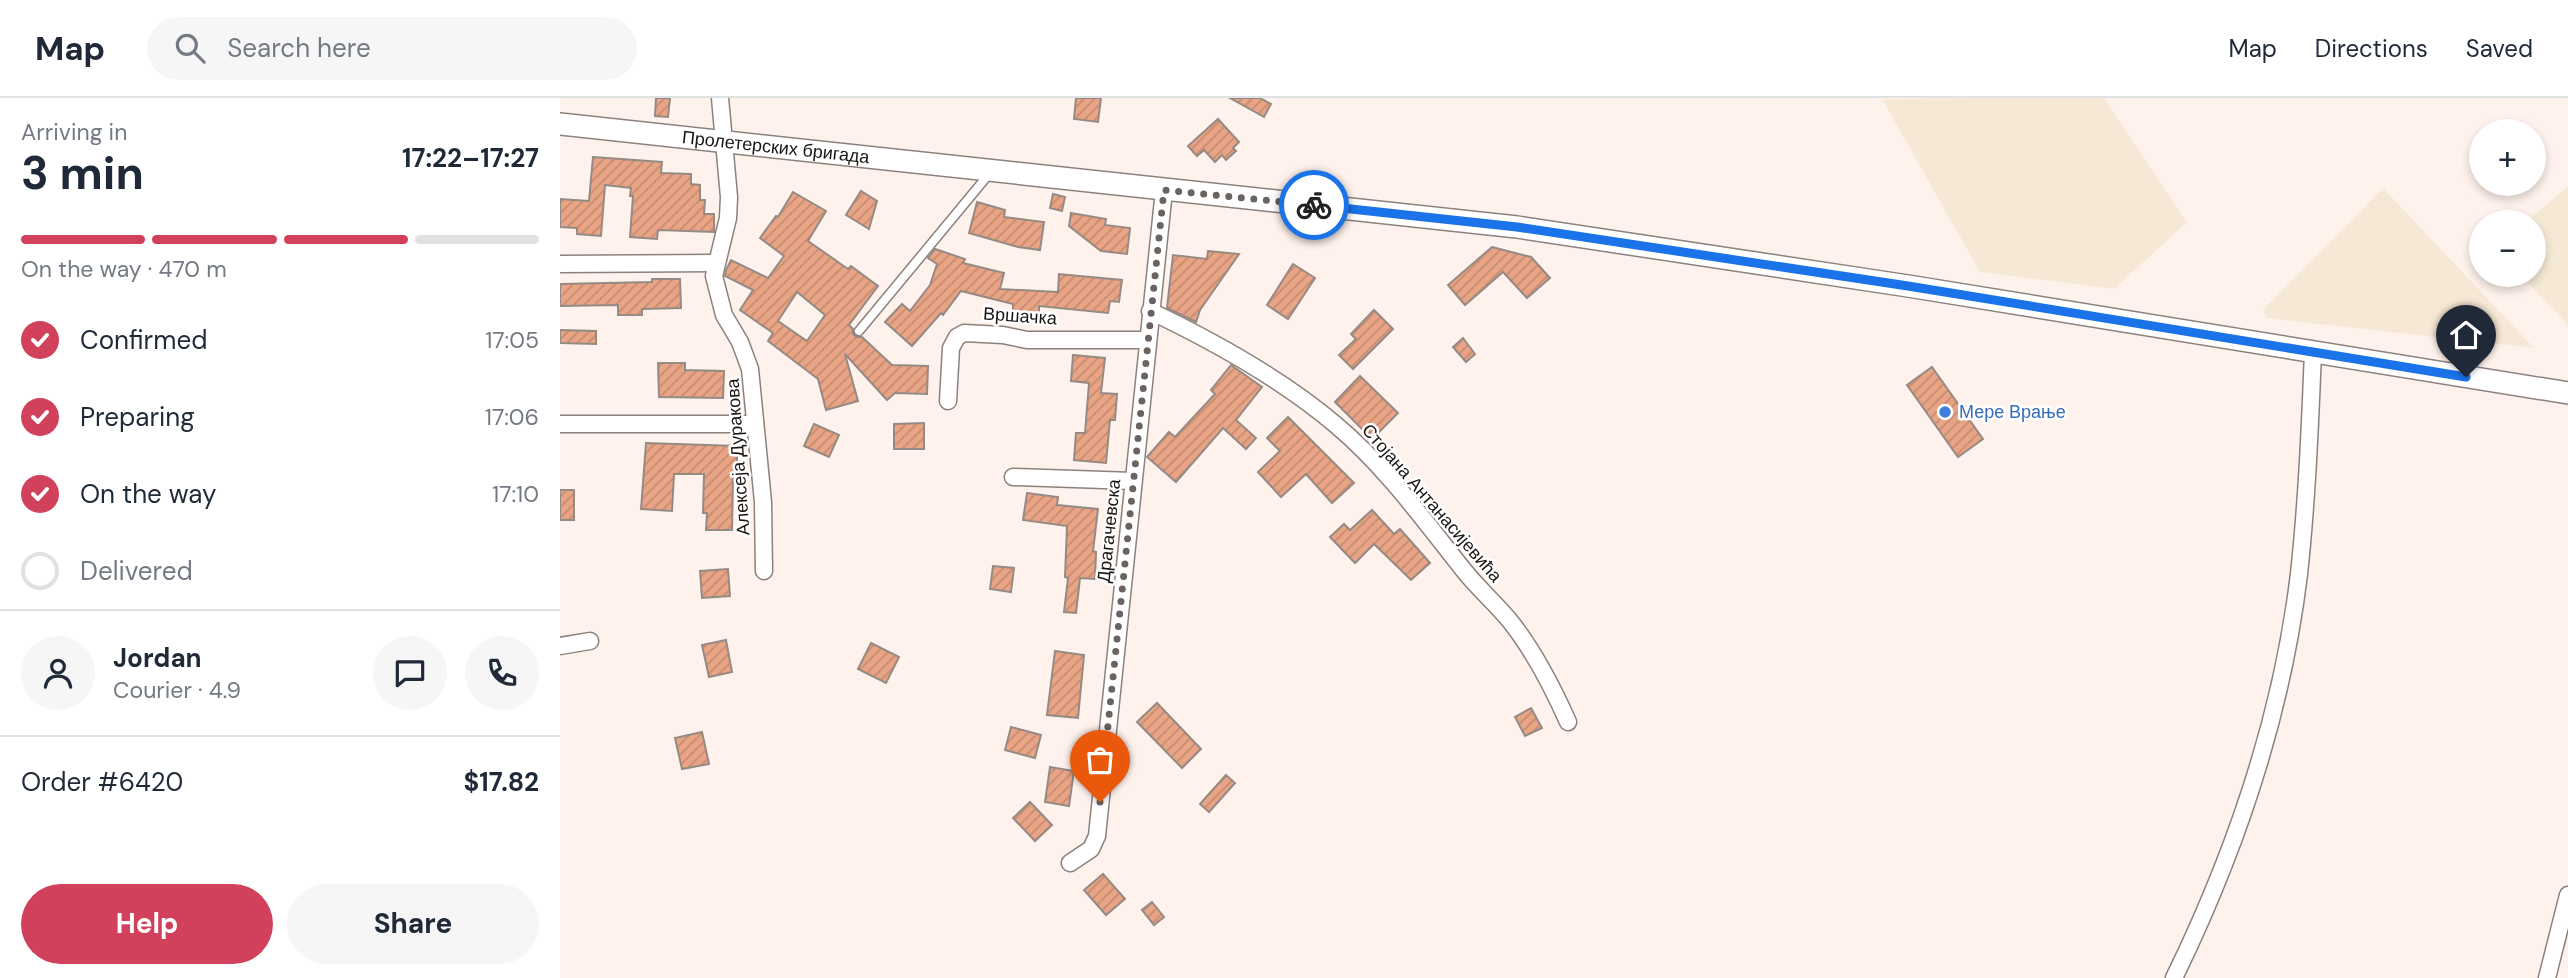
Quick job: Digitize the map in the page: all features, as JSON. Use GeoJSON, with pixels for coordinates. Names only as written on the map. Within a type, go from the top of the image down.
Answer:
{"type":"FeatureCollection","features":[{"type":"Feature","properties":{"kind":"street","name":"Алексеја Дуракова"},"geometry":{"type":"LineString","coordinates":[[720,98],[726,141],[728,218],[716,263],[715,285],[723,315],[740,342],[750,369],[764,502],[764,571]]}},
{"type":"Feature","properties":{"kind":"street","name":"Пролетерских бригада"},"geometry":{"type":"LineString","coordinates":[[560,124],[1517,227],[1922,288],[2568,393]]}},
{"type":"Feature","properties":{"kind":"street","name":"Драгачевска"},"geometry":{"type":"LineString","coordinates":[[1070,863],[1091,849],[1097,836],[1164,190]]}},
{"type":"Feature","properties":{"kind":"street"},"geometry":{"type":"LineString","coordinates":[[560,264],[716,263]]}},
{"type":"Feature","properties":{"kind":"street","name":"Стојана Антанасијевића"},"geometry":{"type":"LineString","coordinates":[[1150,311],[1239,358],[1298,396],[1355,442],[1469,577],[1510,621],[1543,669],[1568,722]]}},
{"type":"Feature","properties":{"kind":"street","name":"Вршачка"},"geometry":{"type":"LineString","coordinates":[[948,401],[951,348],[957,337],[964,333],[1027,340],[1147,340]]}},
{"type":"Feature","properties":{"kind":"street"},"geometry":{"type":"LineString","coordinates":[[2174,978],[2216,888],[2236,836],[2272,717],[2298,575],[2309,461],[2314,352]]}},
{"type":"Feature","properties":{"kind":"street"},"geometry":{"type":"LineString","coordinates":[[560,424],[755,424]]}},
{"type":"Feature","properties":{"kind":"street"},"geometry":{"type":"LineString","coordinates":[[1013,477],[1133,481]]}},
{"type":"Feature","properties":{"kind":"street"},"geometry":{"type":"LineString","coordinates":[[560,646],[590,641]]}},
{"type":"Feature","properties":{"kind":"street"},"geometry":{"type":"LineString","coordinates":[[2547,978],[2568,895]]}},
{"type":"Feature","properties":{"kind":"lane"},"geometry":{"type":"LineString","coordinates":[[859,331],[993,169]]}},
{"type":"Feature","properties":{"kind":"shaded area"},"geometry":{"type":"Polygon","coordinates":[[[2104,98],[2187,222],[2114,289],[1980,272],[1882,99],[2104,98]]]}},
{"type":"Feature","properties":{"kind":"shaded area"},"geometry":{"type":"Polygon","coordinates":[[[2568,187],[2568,325],[2532,287],[2546,287],[2546,210],[2540,210],[2568,187]]]}},
{"type":"Feature","properties":{"kind":"shaded area"},"geometry":{"type":"Polygon","coordinates":[[[2383,188],[2469,279],[2469,287],[2476,287],[2534,348],[2266,318],[2263,310],[2383,188]]]}},
{"type":"Feature","properties":{"kind":"building"},"geometry":{"type":"Polygon","coordinates":[[[656,98],[670,98],[668,117],[655,116],[656,98]]]}},
{"type":"Feature","properties":{"kind":"building"},"geometry":{"type":"Polygon","coordinates":[[[1076,98],[1101,98],[1098,122],[1074,119],[1076,98]]]}},
{"type":"Feature","properties":{"kind":"building"},"geometry":{"type":"Polygon","coordinates":[[[1230,98],[1260,98],[1271,104],[1264,117],[1230,98]]]}},
{"type":"Feature","properties":{"kind":"building"},"geometry":{"type":"Polygon","coordinates":[[[1218,119],[1239,142],[1233,148],[1236,151],[1226,160],[1222,155],[1215,162],[1204,150],[1197,156],[1188,146],[1218,119]]]}},
{"type":"Feature","properties":{"kind":"building"},"geometry":{"type":"Polygon","coordinates":[[[593,157],[662,162],[661,173],[691,174],[691,184],[700,185],[700,200],[705,200],[704,214],[714,214],[714,232],[658,230],[657,239],[630,237],[633,196],[630,196],[631,188],[605,185],[601,236],[577,234],[577,228],[560,227],[560,199],[589,201],[593,157]]]}},
{"type":"Feature","properties":{"kind":"building"},"geometry":{"type":"Polygon","coordinates":[[[861,191],[877,201],[869,229],[846,215],[861,191]]]}},
{"type":"Feature","properties":{"kind":"building"},"geometry":{"type":"Polygon","coordinates":[[[793,192],[826,211],[808,241],[848,269],[851,266],[878,286],[849,325],[853,334],[862,337],[892,365],[928,366],[927,394],[895,393],[887,400],[845,354],[858,401],[826,410],[818,379],[768,341],[773,333],[740,310],[753,290],[725,276],[726,270],[731,260],[768,278],[784,256],[760,238],[776,216],[778,217],[793,192]],[[797,292],[778,321],[807,341],[825,315],[797,292]]]}},
{"type":"Feature","properties":{"kind":"building"},"geometry":{"type":"Polygon","coordinates":[[[1053,194],[1065,197],[1062,211],[1050,208],[1053,194]]]}},
{"type":"Feature","properties":{"kind":"building"},"geometry":{"type":"Polygon","coordinates":[[[977,202],[1005,210],[1004,217],[1044,222],[1040,250],[1018,247],[969,233],[977,202]]]}},
{"type":"Feature","properties":{"kind":"building"},"geometry":{"type":"Polygon","coordinates":[[[1071,213],[1106,219],[1105,225],[1130,228],[1127,254],[1101,251],[1069,226],[1071,213]]]}},
{"type":"Feature","properties":{"kind":"building"},"geometry":{"type":"Polygon","coordinates":[[[1492,247],[1531,257],[1550,278],[1527,298],[1503,272],[1465,305],[1448,285],[1492,247]]]}},
{"type":"Feature","properties":{"kind":"building"},"geometry":{"type":"Polygon","coordinates":[[[935,249],[965,259],[963,263],[1004,273],[1000,289],[1058,292],[1059,274],[1122,280],[1119,302],[1110,301],[1108,313],[1039,306],[1039,320],[1013,318],[1013,304],[961,291],[943,315],[941,313],[912,346],[885,322],[902,304],[910,311],[930,285],[937,264],[928,258],[935,249]]]}},
{"type":"Feature","properties":{"kind":"building"},"geometry":{"type":"Polygon","coordinates":[[[1208,251],[1239,254],[1200,310],[1196,322],[1167,308],[1173,255],[1207,259],[1208,251]]]}},
{"type":"Feature","properties":{"kind":"building"},"geometry":{"type":"Polygon","coordinates":[[[1293,264],[1315,278],[1288,319],[1267,305],[1293,264]]]}},
{"type":"Feature","properties":{"kind":"building"},"geometry":{"type":"Polygon","coordinates":[[[652,279],[680,279],[681,308],[642,309],[642,315],[618,315],[618,305],[560,306],[560,284],[652,282],[652,279]]]}},
{"type":"Feature","properties":{"kind":"building"},"geometry":{"type":"Polygon","coordinates":[[[1374,310],[1393,329],[1353,369],[1339,355],[1356,339],[1351,334],[1374,310]]]}},
{"type":"Feature","properties":{"kind":"building"},"geometry":{"type":"Polygon","coordinates":[[[560,330],[596,331],[596,344],[560,343],[560,330]]]}},
{"type":"Feature","properties":{"kind":"building"},"geometry":{"type":"Polygon","coordinates":[[[1463,338],[1475,354],[1466,362],[1453,347],[1463,338]]]}},
{"type":"Feature","properties":{"kind":"building"},"geometry":{"type":"Polygon","coordinates":[[[1073,355],[1105,358],[1101,393],[1117,394],[1115,420],[1110,420],[1106,463],[1074,460],[1076,433],[1085,433],[1089,383],[1071,381],[1073,355]]]}},
{"type":"Feature","properties":{"kind":"building"},"geometry":{"type":"Polygon","coordinates":[[[658,363],[685,363],[685,370],[724,371],[723,398],[659,397],[658,363]]]}},
{"type":"Feature","properties":{"kind":"building"},"geometry":{"type":"Polygon","coordinates":[[[1231,365],[1262,387],[1236,420],[1256,438],[1246,449],[1223,428],[1176,482],[1147,457],[1169,432],[1175,437],[1215,394],[1211,390],[1231,365]]]}},
{"type":"Feature","properties":{"kind":"building","name":"Мере Врање"},"geometry":{"type":"Polygon","coordinates":[[[1932,367],[1983,439],[1958,457],[1907,385],[1932,367]]]}},
{"type":"Feature","properties":{"kind":"building"},"geometry":{"type":"Polygon","coordinates":[[[1360,376],[1398,413],[1372,439],[1335,402],[1360,376]]]}},
{"type":"Feature","properties":{"kind":"building"},"geometry":{"type":"Polygon","coordinates":[[[1288,417],[1354,483],[1332,503],[1306,474],[1281,497],[1258,472],[1280,451],[1267,438],[1288,417]]]}},
{"type":"Feature","properties":{"kind":"building"},"geometry":{"type":"Polygon","coordinates":[[[924,423],[924,449],[894,449],[894,424],[924,423]]]}},
{"type":"Feature","properties":{"kind":"building"},"geometry":{"type":"Polygon","coordinates":[[[814,424],[839,435],[829,457],[804,446],[814,424]]]}},
{"type":"Feature","properties":{"kind":"building"},"geometry":{"type":"Polygon","coordinates":[[[646,443],[737,446],[737,474],[733,474],[732,530],[706,530],[707,513],[703,513],[704,474],[674,474],[672,511],[641,509],[646,443]]]}},
{"type":"Feature","properties":{"kind":"building"},"geometry":{"type":"Polygon","coordinates":[[[560,490],[574,490],[574,520],[560,520],[560,490]]]}},
{"type":"Feature","properties":{"kind":"building"},"geometry":{"type":"Polygon","coordinates":[[[1027,493],[1058,497],[1057,505],[1098,509],[1093,551],[1096,552],[1095,579],[1080,578],[1076,613],[1064,612],[1068,578],[1065,577],[1067,526],[1023,520],[1027,493]]]}},
{"type":"Feature","properties":{"kind":"building"},"geometry":{"type":"Polygon","coordinates":[[[1372,510],[1394,534],[1400,529],[1430,563],[1411,580],[1374,544],[1355,563],[1330,537],[1344,524],[1350,530],[1372,510]]]}},
{"type":"Feature","properties":{"kind":"building"},"geometry":{"type":"Polygon","coordinates":[[[993,566],[1014,568],[1011,592],[990,589],[993,566]]]}},
{"type":"Feature","properties":{"kind":"building"},"geometry":{"type":"Polygon","coordinates":[[[728,569],[730,596],[702,598],[700,571],[728,569]]]}},
{"type":"Feature","properties":{"kind":"building"},"geometry":{"type":"Polygon","coordinates":[[[726,640],[732,672],[709,677],[702,645],[726,640]]]}},
{"type":"Feature","properties":{"kind":"building"},"geometry":{"type":"Polygon","coordinates":[[[871,643],[899,657],[886,683],[858,669],[871,643]]]}},
{"type":"Feature","properties":{"kind":"building"},"geometry":{"type":"Polygon","coordinates":[[[1055,651],[1084,655],[1078,718],[1047,715],[1055,651]]]}},
{"type":"Feature","properties":{"kind":"building"},"geometry":{"type":"Polygon","coordinates":[[[1157,703],[1201,749],[1182,768],[1137,722],[1157,703]]]}},
{"type":"Feature","properties":{"kind":"building"},"geometry":{"type":"Polygon","coordinates":[[[1531,708],[1542,728],[1525,736],[1515,717],[1531,708]]]}},
{"type":"Feature","properties":{"kind":"building"},"geometry":{"type":"Polygon","coordinates":[[[1011,727],[1041,735],[1035,758],[1005,750],[1011,727]]]}},
{"type":"Feature","properties":{"kind":"building"},"geometry":{"type":"Polygon","coordinates":[[[702,732],[709,764],[682,769],[675,738],[702,732]]]}},
{"type":"Feature","properties":{"kind":"building"},"geometry":{"type":"Polygon","coordinates":[[[1050,767],[1074,771],[1069,806],[1045,802],[1050,767]]]}},
{"type":"Feature","properties":{"kind":"building"},"geometry":{"type":"Polygon","coordinates":[[[1226,775],[1235,783],[1209,812],[1200,804],[1226,775]]]}},
{"type":"Feature","properties":{"kind":"building"},"geometry":{"type":"Polygon","coordinates":[[[1030,802],[1052,825],[1035,841],[1013,818],[1030,802]]]}},
{"type":"Feature","properties":{"kind":"building"},"geometry":{"type":"Polygon","coordinates":[[[1103,874],[1125,899],[1106,915],[1084,890],[1103,874]]]}},
{"type":"Feature","properties":{"kind":"building"},"geometry":{"type":"Polygon","coordinates":[[[1152,902],[1164,917],[1154,925],[1142,910],[1152,902]]]}},
{"type":"Feature","properties":{"kind":"way so far"},"geometry":{"type":"LineString","coordinates":[[1100,802],[1164,190],[1314,205]]}},
{"type":"Feature","properties":{"kind":"place","name":"Мере Врање"},"geometry":{"type":"Point","coordinates":[1945,412]}},
{"type":"Feature","properties":{"kind":"route"},"geometry":{"type":"LineString","coordinates":[[1314,205],[1517,227],[1908,286],[2466,377]]}}]}
